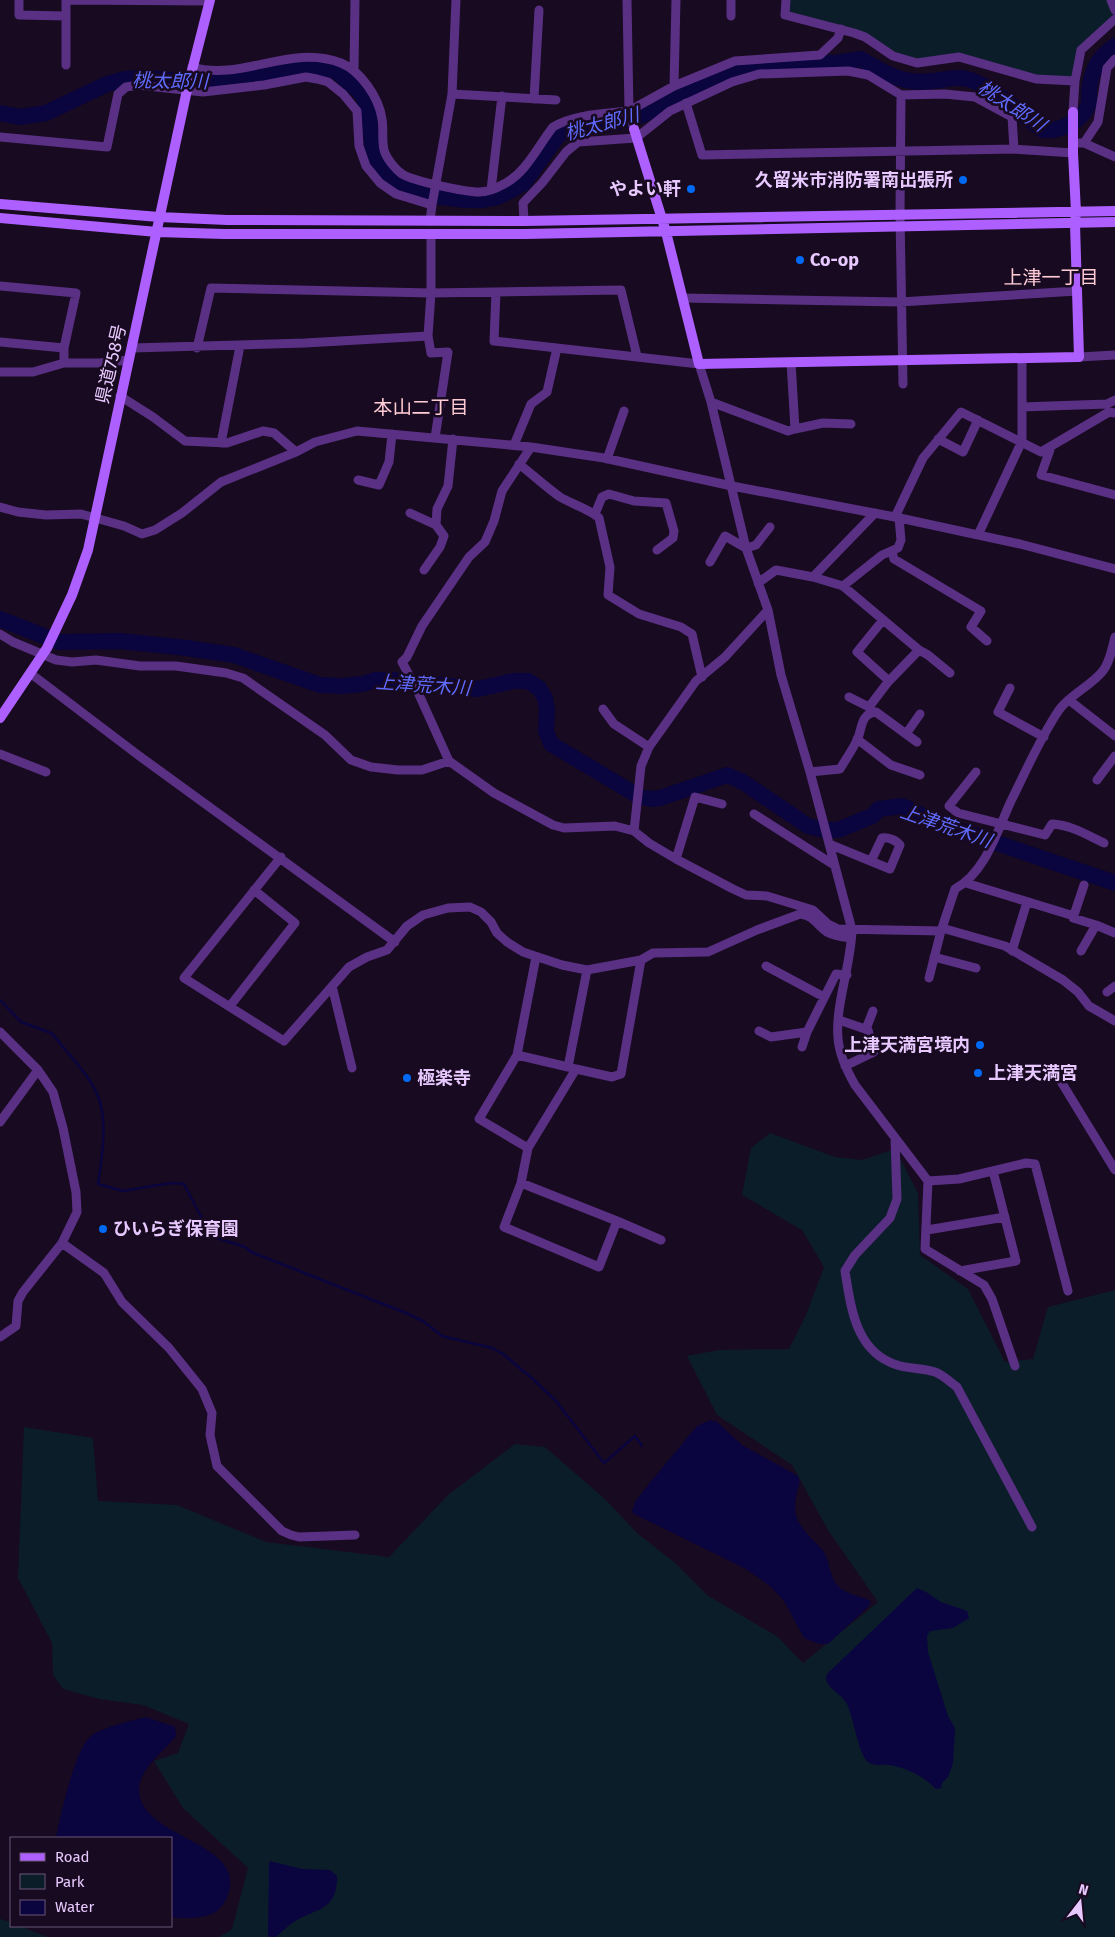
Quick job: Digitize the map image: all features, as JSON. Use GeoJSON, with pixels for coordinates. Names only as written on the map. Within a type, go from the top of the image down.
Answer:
{"type":"FeatureCollection","features":[{"type":"Feature","properties":{"kind":"street"},"geometry":{"type":"LineString","coordinates":[[19,0],[19,16],[66,16]]}},
{"type":"Feature","properties":{"kind":"street"},"geometry":{"type":"LineString","coordinates":[[66,65],[66,0],[210,0]]}},
{"type":"Feature","properties":{"kind":"street","name":"県道758号"},"geometry":{"type":"LineString","coordinates":[[0,718],[44,652],[82,566],[95,518],[192,67],[210,0]]}},
{"type":"Feature","properties":{"kind":"street"},"geometry":{"type":"LineString","coordinates":[[354,70],[355,0]]}},
{"type":"Feature","properties":{"kind":"street"},"geometry":{"type":"LineString","coordinates":[[430,220],[452,94],[456,0]]}},
{"type":"Feature","properties":{"kind":"street"},"geometry":{"type":"LineString","coordinates":[[627,0],[629,111],[666,232],[699,364],[711,402],[746,548],[768,610],[781,675],[810,772],[851,934],[838,1038],[845,1066],[855,1085],[928,1181],[925,1249],[984,1285],[992,1299],[1015,1366]]}},
{"type":"Feature","properties":{"kind":"street"},"geometry":{"type":"LineString","coordinates":[[674,86],[676,0]]}},
{"type":"Feature","properties":{"kind":"street"},"geometry":{"type":"LineString","coordinates":[[731,0],[731,16]]}},
{"type":"Feature","properties":{"kind":"street"},"geometry":{"type":"LineString","coordinates":[[786,0],[786,15],[866,37],[893,56],[917,63],[959,57],[1036,79],[1075,81]]}},
{"type":"Feature","properties":{"kind":"street"},"geometry":{"type":"LineString","coordinates":[[1111,0],[1115,10]]}},
{"type":"Feature","properties":{"kind":"street"},"geometry":{"type":"LineString","coordinates":[[534,99],[539,10]]}},
{"type":"Feature","properties":{"kind":"street"},"geometry":{"type":"LineString","coordinates":[[1079,357],[1075,224],[1077,146],[1073,112],[1075,81],[1081,50],[1115,19]]}},
{"type":"Feature","properties":{"kind":"street"},"geometry":{"type":"LineString","coordinates":[[192,67],[213,72],[308,56],[340,63],[354,70],[377,101],[382,118],[384,152],[402,174],[437,184],[473,191],[491,190],[505,184],[519,174],[553,127],[561,122],[629,111],[674,86],[734,61],[820,55],[838,38],[841,29]]}},
{"type":"Feature","properties":{"kind":"street"},"geometry":{"type":"LineString","coordinates":[[1077,146],[1098,122],[1107,68],[1115,59]]}},
{"type":"Feature","properties":{"kind":"street"},"geometry":{"type":"LineString","coordinates":[[524,220],[523,203],[542,184],[566,152],[578,142],[635,134],[686,103],[732,82],[759,74],[848,71],[868,75],[901,95],[945,94],[975,97],[1012,117],[1014,149]]}},
{"type":"Feature","properties":{"kind":"street"},"geometry":{"type":"LineString","coordinates":[[0,138],[107,147],[118,94],[126,87],[138,85],[203,92],[264,85],[306,77],[328,82],[343,94],[357,111],[359,146],[366,166],[380,183],[396,194],[432,205]]}},
{"type":"Feature","properties":{"kind":"street"},"geometry":{"type":"LineString","coordinates":[[452,94],[556,100]]}},
{"type":"Feature","properties":{"kind":"street"},"geometry":{"type":"LineString","coordinates":[[901,95],[900,302],[903,384]]}},
{"type":"Feature","properties":{"kind":"street"},"geometry":{"type":"LineString","coordinates":[[491,190],[502,96]]}},
{"type":"Feature","properties":{"kind":"street"},"geometry":{"type":"LineString","coordinates":[[686,103],[702,154],[1014,149],[1077,146],[1115,157]]}},
{"type":"Feature","properties":{"kind":"street"},"geometry":{"type":"LineString","coordinates":[[0,204],[159,218],[227,220],[662,219],[1115,211]]}},
{"type":"Feature","properties":{"kind":"street"},"geometry":{"type":"LineString","coordinates":[[0,218],[157,232],[224,234],[666,232],[1115,222]]}},
{"type":"Feature","properties":{"kind":"street"},"geometry":{"type":"LineString","coordinates":[[431,234],[431,293],[428,336],[431,353],[448,352],[436,438]]}},
{"type":"Feature","properties":{"kind":"street"},"geometry":{"type":"LineString","coordinates":[[0,286],[76,293],[64,348],[64,363]]}},
{"type":"Feature","properties":{"kind":"street"},"geometry":{"type":"LineString","coordinates":[[197,348],[211,288],[431,293],[621,290],[637,356]]}},
{"type":"Feature","properties":{"kind":"street"},"geometry":{"type":"LineString","coordinates":[[683,298],[900,302],[1077,291]]}},
{"type":"Feature","properties":{"kind":"street"},"geometry":{"type":"LineString","coordinates":[[496,292],[494,341],[699,364],[1022,359],[1115,355]]}},
{"type":"Feature","properties":{"kind":"street"},"geometry":{"type":"LineString","coordinates":[[132,348],[197,348],[428,336]]}},
{"type":"Feature","properties":{"kind":"street"},"geometry":{"type":"LineString","coordinates":[[0,342],[64,348]]}},
{"type":"Feature","properties":{"kind":"street"},"geometry":{"type":"LineString","coordinates":[[221,443],[240,346]]}},
{"type":"Feature","properties":{"kind":"street"},"geometry":{"type":"LineString","coordinates":[[514,445],[532,404],[547,392],[557,348]]}},
{"type":"Feature","properties":{"kind":"street"},"geometry":{"type":"LineString","coordinates":[[978,535],[1022,441],[1022,359]]}},
{"type":"Feature","properties":{"kind":"street"},"geometry":{"type":"LineString","coordinates":[[0,372],[33,372],[64,363],[100,363],[129,360]]}},
{"type":"Feature","properties":{"kind":"street"},"geometry":{"type":"LineString","coordinates":[[791,362],[795,429]]}},
{"type":"Feature","properties":{"kind":"street"},"geometry":{"type":"LineString","coordinates":[[120,396],[153,417],[184,441],[221,443],[251,437],[263,431],[274,433],[296,452]]}},
{"type":"Feature","properties":{"kind":"street"},"geometry":{"type":"LineString","coordinates":[[711,402],[788,431],[823,423],[851,424]]}},
{"type":"Feature","properties":{"kind":"street"},"geometry":{"type":"LineString","coordinates":[[1022,407],[1111,407]]}},
{"type":"Feature","properties":{"kind":"street"},"geometry":{"type":"LineString","coordinates":[[843,586],[882,555],[898,548],[902,540],[897,518],[923,458],[960,412],[1041,452],[1111,407]]}},
{"type":"Feature","properties":{"kind":"street"},"geometry":{"type":"LineString","coordinates":[[608,459],[624,410]]}},
{"type":"Feature","properties":{"kind":"street"},"geometry":{"type":"LineString","coordinates":[[938,439],[963,452],[978,420]]}},
{"type":"Feature","properties":{"kind":"street"},"geometry":{"type":"LineString","coordinates":[[0,508],[46,515],[80,514],[142,534],[155,530],[221,482],[296,452],[315,442],[357,430],[514,445],[608,459],[1020,544],[1115,569]]}},
{"type":"Feature","properties":{"kind":"street"},"geometry":{"type":"LineString","coordinates":[[358,480],[379,485],[389,462],[392,434]]}},
{"type":"Feature","properties":{"kind":"street"},"geometry":{"type":"LineString","coordinates":[[436,525],[437,510],[448,486],[453,439]]}},
{"type":"Feature","properties":{"kind":"street"},"geometry":{"type":"LineString","coordinates":[[530,447],[502,491],[494,521],[485,542],[469,557],[422,626],[407,657],[402,662],[449,761],[494,793],[553,825],[564,828],[615,826],[634,831],[676,859],[746,894],[767,896],[802,905],[813,910],[828,924],[851,934]]}},
{"type":"Feature","properties":{"kind":"street"},"geometry":{"type":"LineString","coordinates":[[1051,447],[1041,475],[1115,495]]}},
{"type":"Feature","properties":{"kind":"street"},"geometry":{"type":"LineString","coordinates":[[519,464],[560,497],[595,514],[599,518],[610,567],[608,595],[639,614],[681,627],[692,634],[702,677]]}},
{"type":"Feature","properties":{"kind":"street"},"geometry":{"type":"LineString","coordinates":[[595,514],[602,497],[609,494],[634,501],[666,503],[674,531],[673,538],[657,550]]}},
{"type":"Feature","properties":{"kind":"street"},"geometry":{"type":"LineString","coordinates":[[410,513],[436,525],[444,536],[440,547],[424,570]]}},
{"type":"Feature","properties":{"kind":"street"},"geometry":{"type":"LineString","coordinates":[[813,577],[875,513]]}},
{"type":"Feature","properties":{"kind":"street"},"geometry":{"type":"LineString","coordinates":[[710,562],[725,536],[746,548],[756,545],[770,527]]}},
{"type":"Feature","properties":{"kind":"street"},"geometry":{"type":"LineString","coordinates":[[892,552],[894,559],[981,611],[971,627],[987,641]]}},
{"type":"Feature","properties":{"kind":"street"},"geometry":{"type":"LineString","coordinates":[[758,583],[776,570],[813,577],[843,586],[950,674]]}},
{"type":"Feature","properties":{"kind":"street"},"geometry":{"type":"LineString","coordinates":[[634,831],[640,766],[649,747],[696,682],[725,657],[768,610]]}},
{"type":"Feature","properties":{"kind":"street"},"geometry":{"type":"LineString","coordinates":[[883,620],[857,652],[889,681]]}},
{"type":"Feature","properties":{"kind":"street"},"geometry":{"type":"LineString","coordinates":[[0,634],[13,642],[44,652],[56,660],[72,662],[96,660],[140,666],[176,666],[243,678],[325,735],[351,760],[371,767],[422,770],[449,761]]}},
{"type":"Feature","properties":{"kind":"street"},"geometry":{"type":"LineString","coordinates":[[929,978],[955,889],[966,883],[987,854],[1056,716],[1068,700],[1102,672],[1112,661],[1115,637]]}},
{"type":"Feature","properties":{"kind":"street"},"geometry":{"type":"LineString","coordinates":[[810,772],[840,769],[857,739],[860,725],[864,718],[889,681],[919,650]]}},
{"type":"Feature","properties":{"kind":"street"},"geometry":{"type":"LineString","coordinates":[[30,673],[138,755],[281,857],[395,942]]}},
{"type":"Feature","properties":{"kind":"street"},"geometry":{"type":"LineString","coordinates":[[1010,688],[998,712],[1044,738]]}},
{"type":"Feature","properties":{"kind":"street"},"geometry":{"type":"LineString","coordinates":[[849,697],[876,712],[917,742]]}},
{"type":"Feature","properties":{"kind":"street"},"geometry":{"type":"LineString","coordinates":[[1068,700],[1115,736]]}},
{"type":"Feature","properties":{"kind":"street"},"geometry":{"type":"LineString","coordinates":[[603,709],[614,724],[649,747]]}},
{"type":"Feature","properties":{"kind":"street"},"geometry":{"type":"LineString","coordinates":[[906,734],[920,714]]}},
{"type":"Feature","properties":{"kind":"street"},"geometry":{"type":"LineString","coordinates":[[857,739],[892,765],[920,775]]}},
{"type":"Feature","properties":{"kind":"street"},"geometry":{"type":"LineString","coordinates":[[0,754],[46,772]]}},
{"type":"Feature","properties":{"kind":"street"},"geometry":{"type":"LineString","coordinates":[[1096,780],[1115,756]]}},
{"type":"Feature","properties":{"kind":"street"},"geometry":{"type":"LineString","coordinates":[[976,772],[949,806],[958,813],[1045,835],[1052,824],[1060,824],[1104,843]]}},
{"type":"Feature","properties":{"kind":"street"},"geometry":{"type":"LineString","coordinates":[[676,859],[695,797],[722,804]]}},
{"type":"Feature","properties":{"kind":"street"},"geometry":{"type":"LineString","coordinates":[[754,814],[834,865]]}},
{"type":"Feature","properties":{"kind":"street"},"geometry":{"type":"LineString","coordinates":[[829,844],[870,860]]}},
{"type":"Feature","properties":{"kind":"street"},"geometry":{"type":"LineString","coordinates":[[281,857],[184,978],[284,1041],[349,967],[367,957],[387,950],[407,926],[424,915],[448,908],[470,908],[481,912],[491,922],[497,933],[507,942],[536,957],[562,966],[588,970],[641,960],[653,954],[708,952],[757,930],[800,914],[814,919],[825,931],[832,935],[942,930],[1005,946],[1063,980],[1078,992],[1089,1006],[1115,1021]]}},
{"type":"Feature","properties":{"kind":"street"},"geometry":{"type":"LineString","coordinates":[[966,883],[1074,916],[1073,918],[1096,925],[1115,934]]}},
{"type":"Feature","properties":{"kind":"street"},"geometry":{"type":"LineString","coordinates":[[1074,916],[1084,885]]}},
{"type":"Feature","properties":{"kind":"street"},"geometry":{"type":"LineString","coordinates":[[230,1006],[295,922],[254,890]]}},
{"type":"Feature","properties":{"kind":"street"},"geometry":{"type":"LineString","coordinates":[[1012,950],[1027,902]]}},
{"type":"Feature","properties":{"kind":"street"},"geometry":{"type":"LineString","coordinates":[[1081,951],[1096,925]]}},
{"type":"Feature","properties":{"kind":"street"},"geometry":{"type":"LineString","coordinates":[[528,1148],[479,1119],[517,1055],[536,957]]}},
{"type":"Feature","properties":{"kind":"street"},"geometry":{"type":"LineString","coordinates":[[934,957],[976,968]]}},
{"type":"Feature","properties":{"kind":"street"},"geometry":{"type":"LineString","coordinates":[[517,1055],[612,1077],[621,1074],[641,960]]}},
{"type":"Feature","properties":{"kind":"street"},"geometry":{"type":"LineString","coordinates":[[766,966],[824,997]]}},
{"type":"Feature","properties":{"kind":"street"},"geometry":{"type":"LineString","coordinates":[[588,970],[572,1068],[528,1148],[522,1183],[504,1227],[599,1267],[617,1221]]}},
{"type":"Feature","properties":{"kind":"street"},"geometry":{"type":"LineString","coordinates":[[802,1047],[807,1032],[836,974],[847,975]]}},
{"type":"Feature","properties":{"kind":"street"},"geometry":{"type":"LineString","coordinates":[[332,986],[352,1068]]}},
{"type":"Feature","properties":{"kind":"street"},"geometry":{"type":"LineString","coordinates":[[1107,992],[1115,986]]}},
{"type":"Feature","properties":{"kind":"street"},"geometry":{"type":"LineString","coordinates":[[866,1029],[873,1011]]}},
{"type":"Feature","properties":{"kind":"street"},"geometry":{"type":"LineString","coordinates":[[839,1020],[868,1030],[874,1052],[845,1066]]}},
{"type":"Feature","properties":{"kind":"street"},"geometry":{"type":"LineString","coordinates":[[759,1031],[771,1037],[807,1032]]}},
{"type":"Feature","properties":{"kind":"street"},"geometry":{"type":"LineString","coordinates":[[0,1032],[38,1070],[53,1092],[63,1128],[76,1192],[77,1212],[62,1243],[18,1301],[16,1326],[0,1336]]}},
{"type":"Feature","properties":{"kind":"street"},"geometry":{"type":"LineString","coordinates":[[0,1122],[38,1070]]}},
{"type":"Feature","properties":{"kind":"street"},"geometry":{"type":"LineString","coordinates":[[1057,1075],[1115,1170]]}},
{"type":"Feature","properties":{"kind":"street"},"geometry":{"type":"LineString","coordinates":[[896,1138],[897,1199],[890,1218],[855,1255],[845,1271],[849,1297],[861,1336],[875,1354],[897,1365],[936,1372],[957,1387],[1032,1527]]}},
{"type":"Feature","properties":{"kind":"street"},"geometry":{"type":"LineString","coordinates":[[928,1181],[959,1179],[1026,1163],[1035,1164],[1068,1291]]}},
{"type":"Feature","properties":{"kind":"street"},"geometry":{"type":"LineString","coordinates":[[960,1271],[1016,1261],[993,1170]]}},
{"type":"Feature","properties":{"kind":"street"},"geometry":{"type":"LineString","coordinates":[[522,1183],[661,1240]]}},
{"type":"Feature","properties":{"kind":"street"},"geometry":{"type":"LineString","coordinates":[[927,1230],[1005,1217]]}},
{"type":"Feature","properties":{"kind":"street"},"geometry":{"type":"LineString","coordinates":[[62,1243],[104,1273],[122,1302],[169,1348],[202,1389],[212,1413],[210,1434],[217,1466],[282,1530],[291,1535],[299,1537],[355,1535]]}},
{"type":"Feature","properties":{"kind":"green space"},"geometry":{"type":"Polygon","coordinates":[[[786,0],[1115,0],[1115,19],[1081,50],[1075,81],[1036,79],[959,57],[917,63],[893,56],[866,37],[786,15],[786,0]]]}},
{"type":"Feature","properties":{"kind":"green space"},"geometry":{"type":"Polygon","coordinates":[[[770,1133],[835,1157],[862,1160],[895,1149],[918,1193],[920,1255],[968,1289],[1005,1362],[1033,1359],[1048,1307],[1115,1290],[1115,1937],[219,1937],[232,1929],[248,1868],[183,1808],[154,1761],[178,1753],[189,1724],[143,1705],[99,1699],[63,1689],[53,1675],[52,1643],[18,1578],[24,1427],[93,1438],[98,1501],[177,1505],[266,1542],[389,1557],[448,1495],[515,1444],[545,1447],[605,1499],[638,1534],[674,1562],[707,1595],[778,1637],[803,1663],[878,1602],[828,1530],[792,1465],[717,1415],[687,1356],[719,1350],[789,1349],[806,1315],[824,1267],[802,1230],[742,1195],[751,1148],[770,1133]]]}},
{"type":"Feature","properties":{"kind":"green space"},"geometry":{"type":"Polygon","coordinates":[[[0,1919],[10,1922],[10,1927],[22,1927],[48,1937],[0,1937],[0,1919]]]}},
{"type":"Feature","properties":{"kind":"water"},"geometry":{"type":"Polygon","coordinates":[[[710,1420],[717,1422],[742,1445],[798,1476],[800,1482],[795,1512],[800,1524],[824,1552],[838,1586],[846,1592],[871,1602],[828,1644],[819,1644],[804,1638],[784,1601],[770,1586],[746,1569],[632,1512],[635,1502],[697,1426],[710,1420]]]}},
{"type":"Feature","properties":{"kind":"water"},"geometry":{"type":"Polygon","coordinates":[[[917,1588],[941,1602],[967,1611],[969,1618],[953,1628],[930,1631],[927,1636],[928,1652],[948,1716],[955,1728],[953,1763],[948,1777],[942,1783],[941,1788],[936,1789],[926,1780],[909,1770],[896,1766],[872,1764],[867,1761],[861,1751],[847,1704],[827,1683],[826,1679],[827,1674],[917,1588]]]}},
{"type":"Feature","properties":{"kind":"water"},"geometry":{"type":"Polygon","coordinates":[[[146,1717],[175,1727],[176,1736],[142,1776],[139,1792],[145,1809],[159,1822],[213,1854],[226,1867],[230,1883],[224,1903],[214,1913],[192,1918],[172,1917],[172,1837],[56,1837],[69,1784],[79,1754],[91,1736],[117,1725],[146,1717]]]}},
{"type":"Feature","properties":{"kind":"water"},"geometry":{"type":"Polygon","coordinates":[[[270,1861],[302,1869],[330,1870],[337,1876],[336,1888],[329,1903],[291,1924],[276,1937],[269,1937],[268,1934],[270,1861]]]}},
{"type":"Feature","properties":{"kind":"waterway","name":"桃太郎川"},"geometry":{"type":"LineString","coordinates":[[0,113],[20,117],[46,113],[107,84],[125,79],[147,78],[204,83],[226,81],[301,66],[314,66],[337,72],[361,93],[368,108],[373,152],[379,166],[391,179],[408,189],[426,195],[465,200],[483,200],[498,197],[523,184],[559,134],[574,128],[595,124],[609,124],[643,115],[687,91],[735,70],[816,62],[836,63],[861,59],[886,73],[903,79],[922,82],[958,78],[976,82],[996,94],[1043,130],[1062,128],[1074,122],[1084,113],[1089,105],[1089,92],[1093,72],[1104,55],[1115,46]]}},
{"type":"Feature","properties":{"kind":"waterway","name":"上津荒木川"},"geometry":{"type":"LineString","coordinates":[[0,619],[59,642],[120,641],[234,655],[320,685],[342,686],[363,684],[375,680],[394,680],[406,683],[478,689],[513,681],[528,681],[539,688],[545,698],[547,710],[546,731],[551,744],[640,797],[660,798],[727,775],[743,782],[808,826],[825,830],[838,830],[872,816],[879,809],[902,806],[938,823],[1115,883]]}},
{"type":"Feature","properties":{"kind":"waterway"},"geometry":{"type":"LineString","coordinates":[[0,1000],[21,1022],[51,1033],[78,1065],[94,1088],[103,1117],[102,1151],[98,1184],[123,1191],[171,1183],[184,1184],[211,1236],[245,1247],[251,1252],[406,1313],[423,1321],[442,1336],[492,1348],[503,1354],[556,1401],[604,1463],[635,1436],[642,1446]]}},
{"type":"Feature","properties":{"kind":"place","name":"久留米市消防署南出張所"},"geometry":{"type":"Point","coordinates":[963,180]}},
{"type":"Feature","properties":{"kind":"place","name":"やよい軒"},"geometry":{"type":"Point","coordinates":[691,189]}},
{"type":"Feature","properties":{"kind":"place","name":"Co-op"},"geometry":{"type":"Point","coordinates":[800,260]}},
{"type":"Feature","properties":{"kind":"place","name":"上津天満宮境内"},"geometry":{"type":"Point","coordinates":[980,1045]}},
{"type":"Feature","properties":{"kind":"place","name":"上津天満宮"},"geometry":{"type":"Point","coordinates":[978,1073]}},
{"type":"Feature","properties":{"kind":"place","name":"極楽寺"},"geometry":{"type":"Point","coordinates":[407,1078]}},
{"type":"Feature","properties":{"kind":"place","name":"ひいらぎ保育園"},"geometry":{"type":"Point","coordinates":[103,1229]}},
{"type":"Feature","properties":{"kind":"district","name":"上津一丁目"},"geometry":{"type":"Point","coordinates":[1051,277]}},
{"type":"Feature","properties":{"kind":"district","name":"本山二丁目"},"geometry":{"type":"Point","coordinates":[421,407]}}]}
